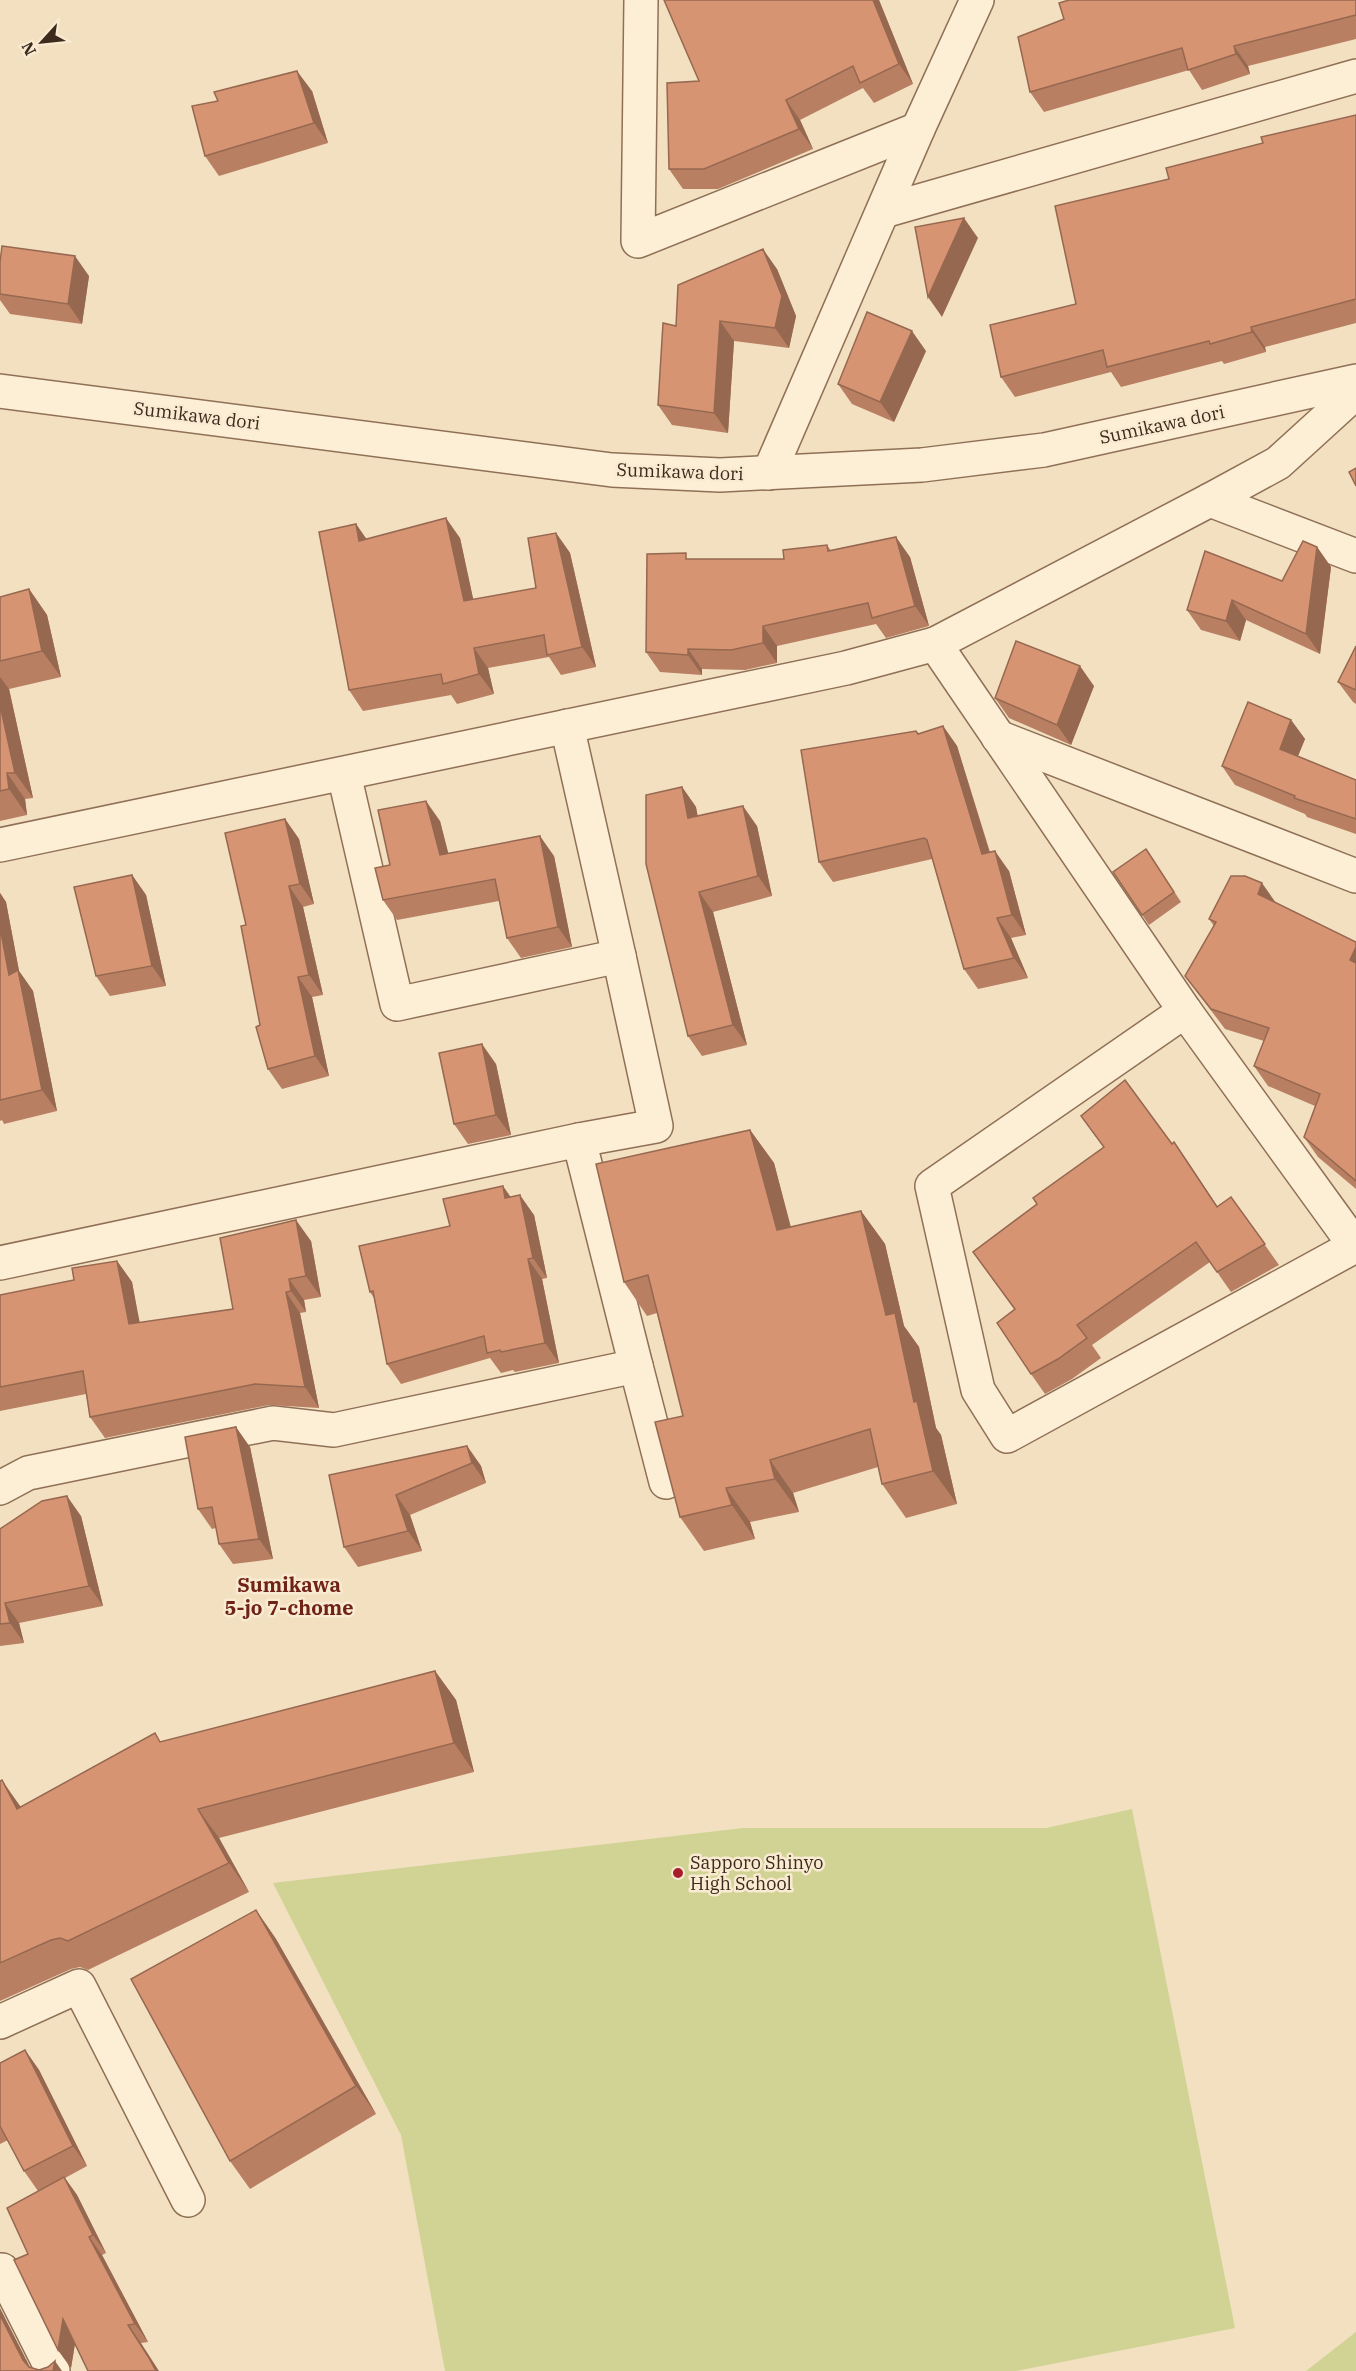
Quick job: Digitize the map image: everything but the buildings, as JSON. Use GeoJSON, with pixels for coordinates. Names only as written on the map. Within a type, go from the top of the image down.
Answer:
{"type":"FeatureCollection","features":[{"type":"Feature","properties":{"kind":"street"},"geometry":{"type":"LineString","coordinates":[[641,0],[638,241],[918,129]]}},
{"type":"Feature","properties":{"kind":"street"},"geometry":{"type":"LineString","coordinates":[[769,473],[918,129],[977,0]]}},
{"type":"Feature","properties":{"kind":"street"},"geometry":{"type":"LineString","coordinates":[[884,211],[1356,76]]}},
{"type":"Feature","properties":{"kind":"street","name":"Sumikawa dori"},"geometry":{"type":"LineString","coordinates":[[0,391],[612,470],[720,475],[922,465],[1044,450],[1356,381]]}},
{"type":"Feature","properties":{"kind":"street"},"geometry":{"type":"LineString","coordinates":[[0,845],[846,668],[935,644],[1278,463],[1356,392]]}},
{"type":"Feature","properties":{"kind":"street"},"geometry":{"type":"LineString","coordinates":[[1210,500],[1356,556]]}},
{"type":"Feature","properties":{"kind":"street"},"geometry":{"type":"LineString","coordinates":[[935,644],[1185,1011],[1355,1246],[1007,1436],[978,1390],[932,1186],[1185,1011]]}},
{"type":"Feature","properties":{"kind":"street"},"geometry":{"type":"LineString","coordinates":[[0,1263],[579,1140],[656,1126],[567,726]]}},
{"type":"Feature","properties":{"kind":"street"},"geometry":{"type":"LineString","coordinates":[[998,737],[1356,876]]}},
{"type":"Feature","properties":{"kind":"street"},"geometry":{"type":"LineString","coordinates":[[344,774],[397,1004],[619,957]]}},
{"type":"Feature","properties":{"kind":"street"},"geometry":{"type":"LineString","coordinates":[[579,1140],[666,1482]]}},
{"type":"Feature","properties":{"kind":"street"},"geometry":{"type":"LineString","coordinates":[[0,1488],[28,1473],[273,1423],[334,1430],[636,1366]]}},
{"type":"Feature","properties":{"kind":"street"},"geometry":{"type":"LineString","coordinates":[[0,2022],[79,1986],[188,2200]]}},
{"type":"Feature","properties":{"kind":"street"},"geometry":{"type":"LineString","coordinates":[[0,2271],[2,2270],[53,2371]]}},
{"type":"Feature","properties":{"kind":"green space"},"geometry":{"type":"Polygon","coordinates":[[[1132,1809],[1235,2328],[1016,2371],[445,2371],[401,2135],[273,1883],[743,1828],[1046,1828],[1132,1809]]]}},
{"type":"Feature","properties":{"kind":"green space"},"geometry":{"type":"Polygon","coordinates":[[[1356,2332],[1356,2371],[1306,2371],[1356,2332]]]}},
{"type":"Feature","properties":{"kind":"place","name":"Sapporo Shinyo High School"},"geometry":{"type":"Point","coordinates":[678,1873]}},
{"type":"Feature","properties":{"kind":"district","name":"Sumikawa 5-jo 7-chome"},"geometry":{"type":"Point","coordinates":[289,1596]}}]}
